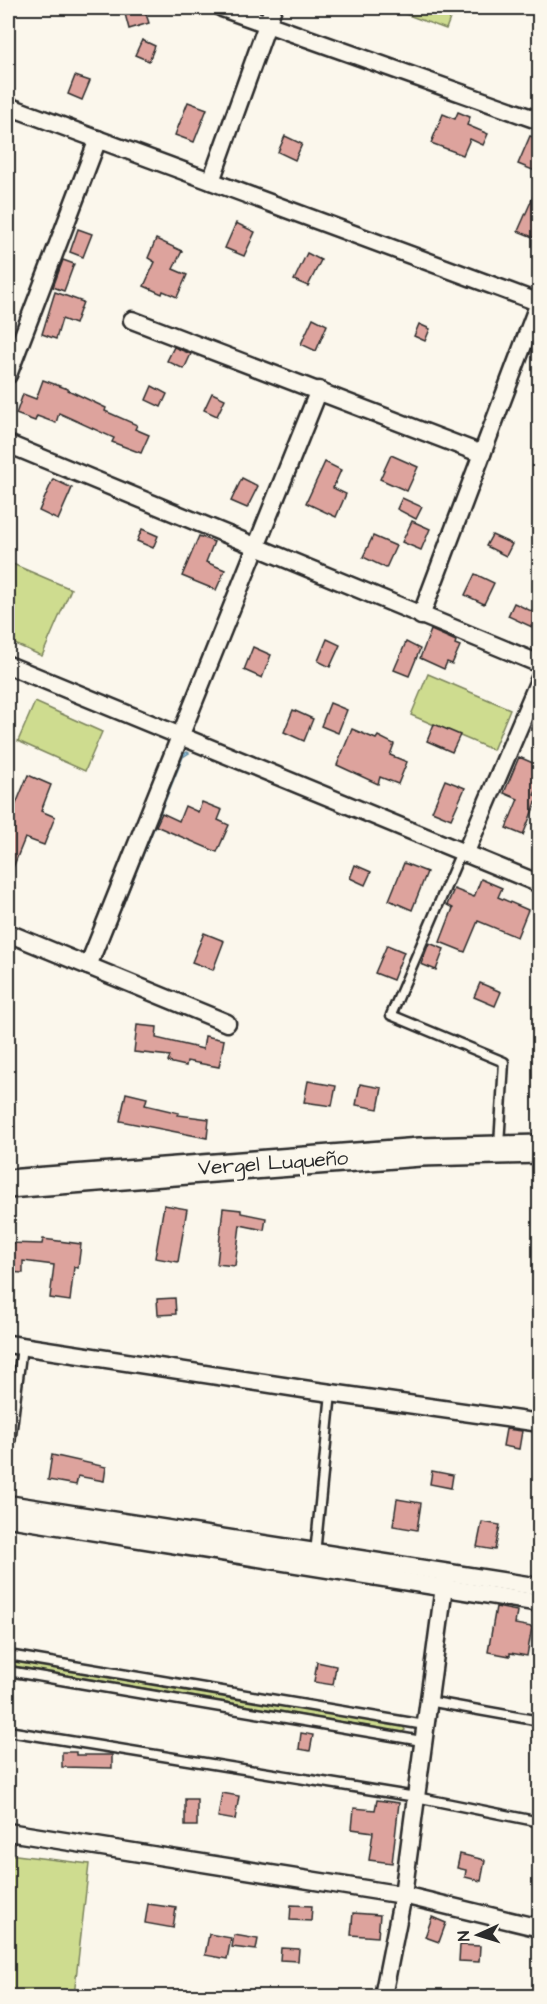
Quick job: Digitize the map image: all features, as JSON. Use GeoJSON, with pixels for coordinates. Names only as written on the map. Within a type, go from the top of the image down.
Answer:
{"type":"FeatureCollection","features":[{"type":"Feature","properties":{"kind":"main road","name":"Vergel Luqueño"},"geometry":{"type":"LineString","coordinates":[[8,1184],[420,1152],[540,1149]]}},
{"type":"Feature","properties":{"kind":"street"},"geometry":{"type":"LineString","coordinates":[[222,8],[540,121]]}},
{"type":"Feature","properties":{"kind":"street"},"geometry":{"type":"LineString","coordinates":[[211,181],[273,8]]}},
{"type":"Feature","properties":{"kind":"street"},"geometry":{"type":"LineString","coordinates":[[8,106],[539,302],[421,616]]}},
{"type":"Feature","properties":{"kind":"street"},"geometry":{"type":"LineString","coordinates":[[8,375],[98,140]]}},
{"type":"Feature","properties":{"kind":"street"},"geometry":{"type":"LineString","coordinates":[[132,320],[482,454]]}},
{"type":"Feature","properties":{"kind":"street"},"geometry":{"type":"LineString","coordinates":[[88,966],[319,390]]}},
{"type":"Feature","properties":{"kind":"street"},"geometry":{"type":"LineString","coordinates":[[8,444],[540,664]]}},
{"type":"Feature","properties":{"kind":"street"},"geometry":{"type":"LineString","coordinates":[[8,665],[540,884]]}},
{"type":"Feature","properties":{"kind":"street"},"geometry":{"type":"LineString","coordinates":[[463,853],[540,678]]}},
{"type":"Feature","properties":{"kind":"street"},"geometry":{"type":"LineString","coordinates":[[8,933],[226,1023]]}},
{"type":"Feature","properties":{"kind":"street"},"geometry":{"type":"LineString","coordinates":[[15,1345],[540,1423]]}},
{"type":"Feature","properties":{"kind":"street"},"geometry":{"type":"LineString","coordinates":[[8,1503],[315,1560]]}},
{"type":"Feature","properties":{"kind":"street"},"geometry":{"type":"LineString","coordinates":[[8,1518],[445,1580],[540,1587]]}},
{"type":"Feature","properties":{"kind":"street"},"geometry":{"type":"LineString","coordinates":[[445,1580],[540,1603]]}},
{"type":"Feature","properties":{"kind":"street"},"geometry":{"type":"LineString","coordinates":[[382,1996],[403,1895],[445,1580]]}},
{"type":"Feature","properties":{"kind":"street"},"geometry":{"type":"LineString","coordinates":[[8,1832],[403,1895],[540,1928]]}},
{"type":"Feature","properties":{"kind":"lane"},"geometry":{"type":"LineString","coordinates":[[463,853],[391,1015],[504,1062],[498,1149]]}},
{"type":"Feature","properties":{"kind":"lane"},"geometry":{"type":"LineString","coordinates":[[8,1460],[15,1345]]}},
{"type":"Feature","properties":{"kind":"lane"},"geometry":{"type":"LineString","coordinates":[[315,1560],[331,1393]]}},
{"type":"Feature","properties":{"kind":"lane"},"geometry":{"type":"LineString","coordinates":[[8,1655],[423,1733]]}},
{"type":"Feature","properties":{"kind":"lane"},"geometry":{"type":"LineString","coordinates":[[8,1671],[423,1733]]}},
{"type":"Feature","properties":{"kind":"lane"},"geometry":{"type":"LineString","coordinates":[[428,1701],[540,1721]]}},
{"type":"Feature","properties":{"kind":"lane"},"geometry":{"type":"LineString","coordinates":[[8,1731],[416,1797],[540,1822]]}},
{"type":"Feature","properties":{"kind":"green space"},"geometry":{"type":"Polygon","coordinates":[[[389,8],[454,8],[446,29],[389,8]]]}},
{"type":"Feature","properties":{"kind":"green space"},"geometry":{"type":"Polygon","coordinates":[[[8,562],[71,589],[42,656],[8,641],[8,562]]]}},
{"type":"Feature","properties":{"kind":"green space"},"geometry":{"type":"Polygon","coordinates":[[[428,674],[510,709],[493,750],[411,715],[428,674]]]}},
{"type":"Feature","properties":{"kind":"green space"},"geometry":{"type":"Polygon","coordinates":[[[35,702],[102,732],[85,771],[18,741],[35,702]]]}},
{"type":"Feature","properties":{"kind":"green space"},"geometry":{"type":"Polygon","coordinates":[[[8,1660],[403,1726],[405,1730],[402,1732],[8,1665],[8,1660]]]}},
{"type":"Feature","properties":{"kind":"green space"},"geometry":{"type":"Polygon","coordinates":[[[8,1854],[89,1864],[74,1996],[8,1990],[8,1854]]]}},
{"type":"Feature","properties":{"kind":"water"},"geometry":{"type":"Polygon","coordinates":[[[189,753],[183,757],[99,961],[181,756],[189,753]]]}},
{"type":"Feature","properties":{"kind":"building"},"geometry":{"type":"Polygon","coordinates":[[[144,8],[149,23],[129,29],[124,10],[144,8]]]}},
{"type":"Feature","properties":{"kind":"building"},"geometry":{"type":"Polygon","coordinates":[[[142,40],[155,46],[149,61],[135,55],[142,40]]]}},
{"type":"Feature","properties":{"kind":"building"},"geometry":{"type":"Polygon","coordinates":[[[75,76],[90,81],[82,100],[68,94],[75,76]]]}},
{"type":"Feature","properties":{"kind":"building"},"geometry":{"type":"Polygon","coordinates":[[[188,102],[207,109],[194,142],[175,135],[188,102]]]}},
{"type":"Feature","properties":{"kind":"building"},"geometry":{"type":"Polygon","coordinates":[[[458,112],[470,117],[467,125],[488,134],[483,145],[470,139],[463,155],[431,143],[443,114],[455,119],[458,112]]]}},
{"type":"Feature","properties":{"kind":"building"},"geometry":{"type":"Polygon","coordinates":[[[285,136],[302,144],[295,160],[278,152],[285,136]]]}},
{"type":"Feature","properties":{"kind":"building"},"geometry":{"type":"Polygon","coordinates":[[[530,136],[540,139],[540,173],[518,164],[530,136]]]}},
{"type":"Feature","properties":{"kind":"building"},"geometry":{"type":"Polygon","coordinates":[[[540,181],[540,240],[518,231],[540,181]]]}},
{"type":"Feature","properties":{"kind":"building"},"geometry":{"type":"Polygon","coordinates":[[[236,223],[255,232],[244,256],[225,248],[236,223]]]}},
{"type":"Feature","properties":{"kind":"building"},"geometry":{"type":"Polygon","coordinates":[[[78,229],[92,234],[83,257],[70,252],[78,229]]]}},
{"type":"Feature","properties":{"kind":"building"},"geometry":{"type":"Polygon","coordinates":[[[156,239],[182,251],[173,269],[187,275],[177,297],[163,291],[162,294],[144,286],[155,262],[148,258],[156,239]]]}},
{"type":"Feature","properties":{"kind":"building"},"geometry":{"type":"Polygon","coordinates":[[[307,253],[321,260],[308,286],[294,280],[307,253]]]}},
{"type":"Feature","properties":{"kind":"building"},"geometry":{"type":"Polygon","coordinates":[[[63,260],[74,264],[64,291],[53,287],[63,260]]]}},
{"type":"Feature","properties":{"kind":"building"},"geometry":{"type":"Polygon","coordinates":[[[55,292],[83,302],[75,324],[62,319],[56,339],[42,334],[55,292]]]}},
{"type":"Feature","properties":{"kind":"building"},"geometry":{"type":"Polygon","coordinates":[[[313,318],[327,325],[316,351],[301,344],[313,318]]]}},
{"type":"Feature","properties":{"kind":"building"},"geometry":{"type":"Polygon","coordinates":[[[419,324],[430,329],[425,341],[414,336],[419,324]]]}},
{"type":"Feature","properties":{"kind":"building"},"geometry":{"type":"Polygon","coordinates":[[[174,347],[191,354],[184,369],[167,361],[174,347]]]}},
{"type":"Feature","properties":{"kind":"building"},"geometry":{"type":"Polygon","coordinates":[[[43,380],[68,389],[106,408],[105,411],[137,425],[135,429],[149,435],[141,453],[112,442],[114,438],[59,413],[56,423],[37,416],[35,421],[16,414],[23,394],[36,399],[43,380]]]}},
{"type":"Feature","properties":{"kind":"building"},"geometry":{"type":"Polygon","coordinates":[[[152,386],[167,394],[161,407],[146,400],[152,386]]]}},
{"type":"Feature","properties":{"kind":"building"},"geometry":{"type":"Polygon","coordinates":[[[212,393],[225,399],[217,416],[204,410],[212,393]]]}},
{"type":"Feature","properties":{"kind":"building"},"geometry":{"type":"Polygon","coordinates":[[[391,455],[418,467],[407,491],[380,479],[391,455]]]}},
{"type":"Feature","properties":{"kind":"building"},"geometry":{"type":"Polygon","coordinates":[[[325,462],[341,470],[333,488],[346,494],[336,517],[306,503],[325,462]]]}},
{"type":"Feature","properties":{"kind":"building"},"geometry":{"type":"Polygon","coordinates":[[[242,478],[258,486],[247,508],[231,501],[242,478]]]}},
{"type":"Feature","properties":{"kind":"building"},"geometry":{"type":"Polygon","coordinates":[[[53,479],[72,488],[58,520],[39,511],[53,479]]]}},
{"type":"Feature","properties":{"kind":"building"},"geometry":{"type":"Polygon","coordinates":[[[402,498],[422,507],[416,519],[397,509],[402,498]]]}},
{"type":"Feature","properties":{"kind":"building"},"geometry":{"type":"Polygon","coordinates":[[[412,521],[430,529],[421,550],[402,542],[412,521]]]}},
{"type":"Feature","properties":{"kind":"building"},"geometry":{"type":"Polygon","coordinates":[[[142,529],[158,536],[153,548],[137,541],[142,529]]]}},
{"type":"Feature","properties":{"kind":"building"},"geometry":{"type":"Polygon","coordinates":[[[492,535],[512,544],[506,556],[486,546],[492,535]]]}},
{"type":"Feature","properties":{"kind":"building"},"geometry":{"type":"Polygon","coordinates":[[[199,536],[214,542],[206,562],[225,570],[216,590],[182,576],[199,536]]]}},
{"type":"Feature","properties":{"kind":"building"},"geometry":{"type":"Polygon","coordinates":[[[373,536],[396,546],[386,568],[363,557],[373,536]]]}},
{"type":"Feature","properties":{"kind":"building"},"geometry":{"type":"Polygon","coordinates":[[[475,574],[494,583],[484,604],[465,595],[475,574]]]}},
{"type":"Feature","properties":{"kind":"building"},"geometry":{"type":"Polygon","coordinates":[[[514,603],[538,614],[532,627],[508,616],[514,603]]]}},
{"type":"Feature","properties":{"kind":"building"},"geometry":{"type":"Polygon","coordinates":[[[431,630],[456,641],[455,644],[460,646],[452,664],[447,662],[444,669],[420,658],[431,630]]]}},
{"type":"Feature","properties":{"kind":"building"},"geometry":{"type":"Polygon","coordinates":[[[327,639],[340,645],[330,667],[318,661],[327,639]]]}},
{"type":"Feature","properties":{"kind":"building"},"geometry":{"type":"Polygon","coordinates":[[[406,642],[420,649],[409,676],[394,670],[406,642]]]}},
{"type":"Feature","properties":{"kind":"building"},"geometry":{"type":"Polygon","coordinates":[[[253,647],[271,655],[262,678],[244,670],[253,647]]]}},
{"type":"Feature","properties":{"kind":"building"},"geometry":{"type":"Polygon","coordinates":[[[330,703],[347,710],[338,733],[321,726],[330,703]]]}},
{"type":"Feature","properties":{"kind":"building"},"geometry":{"type":"Polygon","coordinates":[[[293,710],[313,719],[304,741],[284,732],[293,710]]]}},
{"type":"Feature","properties":{"kind":"building"},"geometry":{"type":"Polygon","coordinates":[[[434,724],[460,735],[452,752],[427,741],[434,724]]]}},
{"type":"Feature","properties":{"kind":"building"},"geometry":{"type":"Polygon","coordinates":[[[352,729],[376,739],[378,736],[394,744],[390,755],[407,762],[398,784],[380,777],[378,784],[337,765],[352,729]]]}},
{"type":"Feature","properties":{"kind":"building"},"geometry":{"type":"Polygon","coordinates":[[[519,757],[540,766],[540,783],[534,795],[538,797],[523,835],[506,828],[518,799],[504,793],[519,757]]]}},
{"type":"Feature","properties":{"kind":"building"},"geometry":{"type":"Polygon","coordinates":[[[28,775],[51,785],[41,811],[55,817],[44,845],[25,838],[8,880],[8,800],[16,804],[28,775]]]}},
{"type":"Feature","properties":{"kind":"building"},"geometry":{"type":"Polygon","coordinates":[[[445,780],[465,788],[451,819],[432,811],[445,780]]]}},
{"type":"Feature","properties":{"kind":"building"},"geometry":{"type":"Polygon","coordinates":[[[202,802],[222,810],[218,820],[229,825],[217,852],[156,826],[162,813],[179,821],[185,806],[198,812],[202,802]]]}},
{"type":"Feature","properties":{"kind":"building"},"geometry":{"type":"Polygon","coordinates":[[[404,863],[427,872],[412,910],[389,900],[404,863]]]}},
{"type":"Feature","properties":{"kind":"building"},"geometry":{"type":"Polygon","coordinates":[[[355,865],[371,872],[365,885],[350,878],[355,865]]]}},
{"type":"Feature","properties":{"kind":"building"},"geometry":{"type":"Polygon","coordinates":[[[481,879],[502,888],[498,897],[528,910],[517,937],[478,921],[465,952],[440,942],[453,908],[447,905],[454,889],[474,897],[481,879]]]}},
{"type":"Feature","properties":{"kind":"building"},"geometry":{"type":"Polygon","coordinates":[[[204,933],[224,941],[213,970],[192,962],[204,933]]]}},
{"type":"Feature","properties":{"kind":"building"},"geometry":{"type":"Polygon","coordinates":[[[429,943],[444,949],[436,970],[421,964],[429,943]]]}},
{"type":"Feature","properties":{"kind":"building"},"geometry":{"type":"Polygon","coordinates":[[[387,945],[404,952],[393,980],[375,973],[387,945]]]}},
{"type":"Feature","properties":{"kind":"building"},"geometry":{"type":"Polygon","coordinates":[[[480,983],[501,992],[495,1006],[474,997],[480,983]]]}},
{"type":"Feature","properties":{"kind":"building"},"geometry":{"type":"Polygon","coordinates":[[[137,1025],[157,1027],[156,1038],[203,1049],[205,1036],[224,1040],[219,1067],[187,1061],[186,1066],[168,1062],[170,1056],[134,1052],[137,1025]]]}},
{"type":"Feature","properties":{"kind":"building"},"geometry":{"type":"Polygon","coordinates":[[[308,1081],[336,1086],[332,1106],[304,1102],[308,1081]]]}},
{"type":"Feature","properties":{"kind":"building"},"geometry":{"type":"Polygon","coordinates":[[[360,1084],[382,1088],[378,1109],[356,1105],[360,1084]]]}},
{"type":"Feature","properties":{"kind":"building"},"geometry":{"type":"Polygon","coordinates":[[[126,1093],[147,1098],[145,1105],[179,1113],[178,1115],[209,1119],[207,1138],[120,1121],[126,1093]]]}},
{"type":"Feature","properties":{"kind":"building"},"geometry":{"type":"Polygon","coordinates":[[[164,1205],[187,1209],[178,1262],[155,1258],[164,1205]]]}},
{"type":"Feature","properties":{"kind":"building"},"geometry":{"type":"Polygon","coordinates":[[[223,1208],[241,1210],[241,1213],[266,1218],[264,1230],[240,1225],[235,1266],[217,1264],[223,1208]]]}},
{"type":"Feature","properties":{"kind":"building"},"geometry":{"type":"Polygon","coordinates":[[[43,1239],[81,1244],[78,1268],[74,1267],[70,1301],[50,1298],[54,1265],[23,1261],[23,1273],[8,1272],[8,1243],[42,1244],[43,1239]]]}},
{"type":"Feature","properties":{"kind":"building"},"geometry":{"type":"Polygon","coordinates":[[[175,1298],[176,1314],[158,1315],[157,1299],[175,1298]]]}},
{"type":"Feature","properties":{"kind":"building"},"geometry":{"type":"Polygon","coordinates":[[[506,1429],[522,1431],[519,1449],[503,1446],[506,1429]]]}},
{"type":"Feature","properties":{"kind":"building"},"geometry":{"type":"Polygon","coordinates":[[[52,1455],[106,1467],[104,1481],[78,1476],[76,1485],[48,1480],[52,1455]]]}},
{"type":"Feature","properties":{"kind":"building"},"geometry":{"type":"Polygon","coordinates":[[[432,1471],[453,1475],[451,1488],[430,1484],[432,1471]]]}},
{"type":"Feature","properties":{"kind":"building"},"geometry":{"type":"Polygon","coordinates":[[[397,1499],[421,1503],[417,1530],[393,1526],[397,1499]]]}},
{"type":"Feature","properties":{"kind":"building"},"geometry":{"type":"Polygon","coordinates":[[[482,1522],[500,1525],[495,1550],[477,1547],[482,1522]]]}},
{"type":"Feature","properties":{"kind":"building"},"geometry":{"type":"Polygon","coordinates":[[[496,1607],[517,1611],[515,1624],[532,1627],[527,1656],[488,1652],[496,1607]]]}},
{"type":"Feature","properties":{"kind":"building"},"geometry":{"type":"Polygon","coordinates":[[[317,1662],[336,1666],[333,1685],[314,1682],[317,1662]]]}},
{"type":"Feature","properties":{"kind":"building"},"geometry":{"type":"Polygon","coordinates":[[[301,1733],[313,1735],[310,1751],[299,1749],[301,1733]]]}},
{"type":"Feature","properties":{"kind":"building"},"geometry":{"type":"Polygon","coordinates":[[[62,1752],[76,1752],[76,1755],[112,1755],[112,1768],[62,1767],[62,1752]]]}},
{"type":"Feature","properties":{"kind":"building"},"geometry":{"type":"Polygon","coordinates":[[[222,1793],[239,1796],[235,1820],[218,1817],[222,1793]]]}},
{"type":"Feature","properties":{"kind":"building"},"geometry":{"type":"Polygon","coordinates":[[[185,1799],[197,1799],[197,1826],[185,1826],[185,1799]]]}},
{"type":"Feature","properties":{"kind":"building"},"geometry":{"type":"Polygon","coordinates":[[[377,1800],[399,1803],[392,1863],[369,1860],[373,1832],[352,1829],[354,1808],[375,1810],[377,1800]]]}},
{"type":"Feature","properties":{"kind":"building"},"geometry":{"type":"Polygon","coordinates":[[[460,1854],[485,1860],[481,1881],[465,1877],[466,1870],[457,1868],[460,1854]]]}},
{"type":"Feature","properties":{"kind":"building"},"geometry":{"type":"Polygon","coordinates":[[[148,1904],[176,1908],[173,1928],[145,1923],[148,1904]]]}},
{"type":"Feature","properties":{"kind":"building"},"geometry":{"type":"Polygon","coordinates":[[[291,1905],[312,1906],[311,1921],[290,1920],[291,1905]]]}},
{"type":"Feature","properties":{"kind":"building"},"geometry":{"type":"Polygon","coordinates":[[[353,1913],[380,1915],[378,1937],[351,1935],[353,1913]]]}},
{"type":"Feature","properties":{"kind":"building"},"geometry":{"type":"Polygon","coordinates":[[[432,1917],[446,1923],[439,1942],[425,1937],[432,1917]]]}},
{"type":"Feature","properties":{"kind":"building"},"geometry":{"type":"Polygon","coordinates":[[[209,1934],[231,1938],[227,1959],[205,1955],[209,1934]]]}},
{"type":"Feature","properties":{"kind":"building"},"geometry":{"type":"Polygon","coordinates":[[[234,1935],[258,1939],[256,1950],[232,1947],[234,1935]]]}},
{"type":"Feature","properties":{"kind":"building"},"geometry":{"type":"Polygon","coordinates":[[[460,1945],[480,1946],[479,1962],[459,1961],[460,1945]]]}},
{"type":"Feature","properties":{"kind":"building"},"geometry":{"type":"Polygon","coordinates":[[[281,1948],[299,1949],[298,1961],[280,1960],[281,1948]]]}}]}
